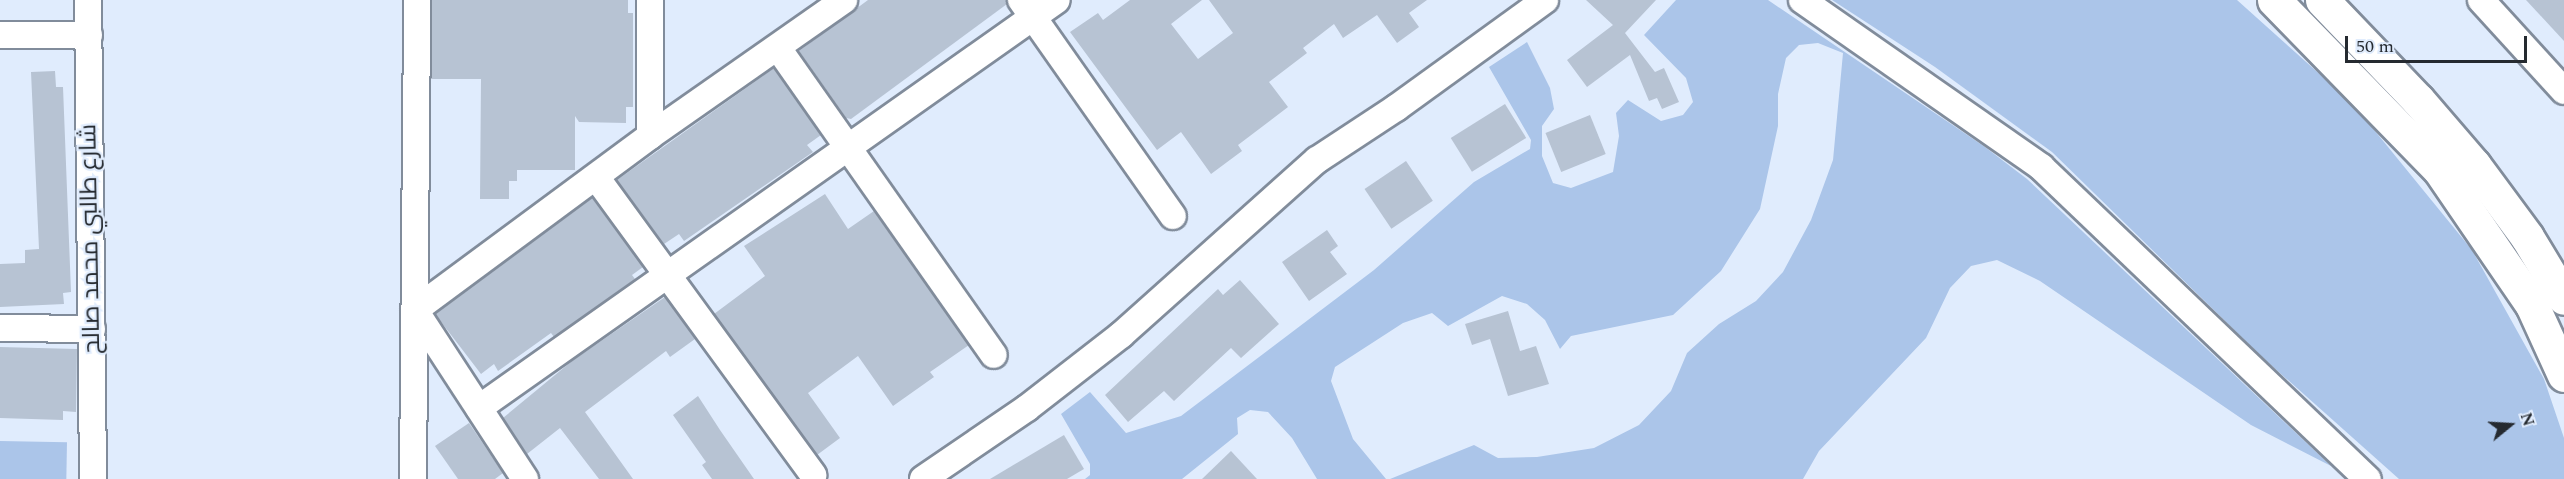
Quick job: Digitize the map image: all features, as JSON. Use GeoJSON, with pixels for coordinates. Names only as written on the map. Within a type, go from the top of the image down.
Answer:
{"type":"FeatureCollection","features":[{"type":"Feature","properties":{"kind":"highway"},"geometry":{"type":"LineString","coordinates":[[2274,0],[2439,169],[2532,305],[2564,375]]}},
{"type":"Feature","properties":{"kind":"highway"},"geometry":{"type":"LineString","coordinates":[[2322,0],[2418,99],[2474,165],[2527,237],[2564,298]]}},
{"type":"Feature","properties":{"kind":"street","name":"شارع طالبي محمد صالح"},"geometry":{"type":"LineString","coordinates":[[88,0],[93,479]]}},
{"type":"Feature","properties":{"kind":"street"},"geometry":{"type":"LineString","coordinates":[[413,479],[417,0]]}},
{"type":"Feature","properties":{"kind":"street"},"geometry":{"type":"LineString","coordinates":[[650,136],[651,0]]}},
{"type":"Feature","properties":{"kind":"street"},"geometry":{"type":"LineString","coordinates":[[415,310],[650,136],[844,0]]}},
{"type":"Feature","properties":{"kind":"street"},"geometry":{"type":"LineString","coordinates":[[479,408],[668,274],[848,151],[1027,9],[1057,0]]}},
{"type":"Feature","properties":{"kind":"street"},"geometry":{"type":"LineString","coordinates":[[923,479],[1027,408],[1121,335],[1317,160],[1396,108],[1545,0]]}},
{"type":"Feature","properties":{"kind":"street"},"geometry":{"type":"LineString","coordinates":[[1802,0],[2042,167],[2368,479]]}},
{"type":"Feature","properties":{"kind":"street"},"geometry":{"type":"LineString","coordinates":[[2481,0],[2564,91]]}},
{"type":"Feature","properties":{"kind":"street"},"geometry":{"type":"LineString","coordinates":[[1027,9],[1173,216]]}},
{"type":"Feature","properties":{"kind":"street"},"geometry":{"type":"LineString","coordinates":[[0,35],[89,35]]}},
{"type":"Feature","properties":{"kind":"street"},"geometry":{"type":"LineString","coordinates":[[778,48],[848,151],[994,355]]}},
{"type":"Feature","properties":{"kind":"street"},"geometry":{"type":"LineString","coordinates":[[596,177],[813,475]]}},
{"type":"Feature","properties":{"kind":"street"},"geometry":{"type":"LineString","coordinates":[[415,310],[525,479]]}},
{"type":"Feature","properties":{"kind":"street"},"geometry":{"type":"LineString","coordinates":[[0,328],[92,329]]}},
{"type":"Feature","properties":{"kind":"shaded area"},"geometry":{"type":"Polygon","coordinates":[[[1676,0],[1768,0],[1985,147],[2027,179],[2331,466],[2251,425],[2040,281],[1997,260],[1971,266],[1950,288],[1926,338],[1819,451],[1803,479],[1390,479],[1474,445],[1498,458],[1537,457],[1594,448],[1639,425],[1671,391],[1687,353],[1719,324],[1756,301],[1783,272],[1811,220],[1833,160],[1843,53],[1818,43],[1799,45],[1786,58],[1778,94],[1778,126],[1760,209],[1721,271],[1673,315],[1571,336],[1560,349],[1545,320],[1527,304],[1502,296],[1448,326],[1432,313],[1403,323],[1335,367],[1331,381],[1353,439],[1386,479],[1317,479],[1292,438],[1268,412],[1250,410],[1237,418],[1238,434],[1182,479],[1085,479],[1090,475],[1090,464],[1061,414],[1090,392],[1126,433],[1181,416],[1374,270],[1474,182],[1530,149],[1531,140],[1489,67],[1527,42],[1550,88],[1554,109],[1542,126],[1542,156],[1553,183],[1571,188],[1613,172],[1619,136],[1616,113],[1628,100],[1661,121],[1683,115],[1693,102],[1686,78],[1644,35],[1676,0]]]}},
{"type":"Feature","properties":{"kind":"shaded area"},"geometry":{"type":"Polygon","coordinates":[[[1832,0],[2237,0],[2353,104],[2472,250],[2544,379],[2564,438],[2564,479],[2399,479],[2262,357],[2052,152],[1935,67],[1832,0]]]}},
{"type":"Feature","properties":{"kind":"shaded area"},"geometry":{"type":"Polygon","coordinates":[[[0,441],[67,442],[66,479],[0,479],[0,441]]]}},
{"type":"Feature","properties":{"kind":"building"},"geometry":{"type":"Polygon","coordinates":[[[432,0],[628,0],[628,13],[633,13],[633,107],[626,107],[626,123],[579,122],[575,116],[575,170],[517,170],[517,181],[509,181],[509,199],[480,199],[481,79],[431,79],[432,0]]]}},
{"type":"Feature","properties":{"kind":"building"},"geometry":{"type":"Polygon","coordinates":[[[868,0],[1006,0],[1007,4],[851,119],[846,118],[799,51],[868,0]]]}},
{"type":"Feature","properties":{"kind":"building"},"geometry":{"type":"Polygon","coordinates":[[[1130,0],[1202,0],[1171,24],[1198,59],[1233,33],[1209,0],[1427,0],[1409,13],[1419,27],[1397,43],[1377,15],[1343,38],[1334,24],[1303,48],[1307,53],[1269,82],[1288,107],[1238,145],[1242,151],[1211,174],[1181,132],[1157,150],[1070,32],[1098,13],[1103,20],[1130,0]]]}},
{"type":"Feature","properties":{"kind":"building"},"geometry":{"type":"Polygon","coordinates":[[[1586,0],[1656,0],[1625,33],[1655,72],[1664,68],[1679,102],[1662,109],[1657,98],[1649,101],[1630,55],[1587,87],[1567,60],[1613,25],[1586,0]]]}},
{"type":"Feature","properties":{"kind":"building"},"geometry":{"type":"Polygon","coordinates":[[[2526,0],[2564,0],[2564,41],[2526,0]]]}},
{"type":"Feature","properties":{"kind":"building"},"geometry":{"type":"Polygon","coordinates":[[[774,68],[821,135],[807,145],[813,152],[684,241],[679,234],[664,244],[617,180],[774,68]]]}},
{"type":"Feature","properties":{"kind":"building"},"geometry":{"type":"Polygon","coordinates":[[[55,71],[56,87],[63,87],[71,292],[63,293],[64,304],[0,307],[0,264],[25,263],[25,250],[39,249],[31,72],[55,71]]]}},
{"type":"Feature","properties":{"kind":"building"},"geometry":{"type":"Polygon","coordinates":[[[1505,104],[1526,138],[1472,172],[1451,138],[1505,104]]]}},
{"type":"Feature","properties":{"kind":"building"},"geometry":{"type":"Polygon","coordinates":[[[1590,115],[1606,154],[1561,172],[1545,133],[1590,115]]]}},
{"type":"Feature","properties":{"kind":"building"},"geometry":{"type":"Polygon","coordinates":[[[1406,161],[1433,201],[1391,229],[1365,189],[1406,161]]]}},
{"type":"Feature","properties":{"kind":"building"},"geometry":{"type":"Polygon","coordinates":[[[825,194],[848,229],[874,211],[969,345],[930,372],[934,377],[893,406],[858,356],[808,393],[840,438],[817,455],[714,314],[765,276],[744,246],[825,194]]]}},
{"type":"Feature","properties":{"kind":"building"},"geometry":{"type":"Polygon","coordinates":[[[592,198],[643,267],[632,275],[635,279],[554,337],[551,333],[498,371],[494,364],[481,374],[435,314],[592,198]]]}},
{"type":"Feature","properties":{"kind":"building"},"geometry":{"type":"Polygon","coordinates":[[[1327,230],[1338,246],[1330,252],[1347,274],[1309,301],[1282,262],[1327,230]]]}},
{"type":"Feature","properties":{"kind":"building"},"geometry":{"type":"Polygon","coordinates":[[[1240,280],[1279,324],[1241,358],[1231,348],[1174,401],[1164,391],[1128,422],[1105,395],[1218,289],[1223,295],[1240,280]]]}},
{"type":"Feature","properties":{"kind":"building"},"geometry":{"type":"Polygon","coordinates":[[[665,297],[695,339],[670,357],[666,351],[585,412],[633,479],[599,479],[560,428],[527,454],[503,418],[572,361],[665,297]]]}},
{"type":"Feature","properties":{"kind":"building"},"geometry":{"type":"Polygon","coordinates":[[[1508,311],[1520,351],[1536,346],[1549,384],[1508,396],[1490,339],[1472,345],[1465,324],[1508,311]]]}},
{"type":"Feature","properties":{"kind":"building"},"geometry":{"type":"Polygon","coordinates":[[[0,347],[77,349],[76,412],[63,411],[63,420],[0,418],[0,347]]]}},
{"type":"Feature","properties":{"kind":"building"},"geometry":{"type":"Polygon","coordinates":[[[698,396],[754,479],[712,479],[702,465],[706,462],[673,415],[698,396]]]}},
{"type":"Feature","properties":{"kind":"building"},"geometry":{"type":"Polygon","coordinates":[[[469,423],[503,473],[495,479],[458,479],[435,446],[469,423]]]}},
{"type":"Feature","properties":{"kind":"building"},"geometry":{"type":"Polygon","coordinates":[[[1064,435],[1084,469],[1067,479],[990,479],[1064,435]]]}},
{"type":"Feature","properties":{"kind":"building"},"geometry":{"type":"Polygon","coordinates":[[[1231,451],[1257,479],[1202,479],[1231,451]]]}}]}
